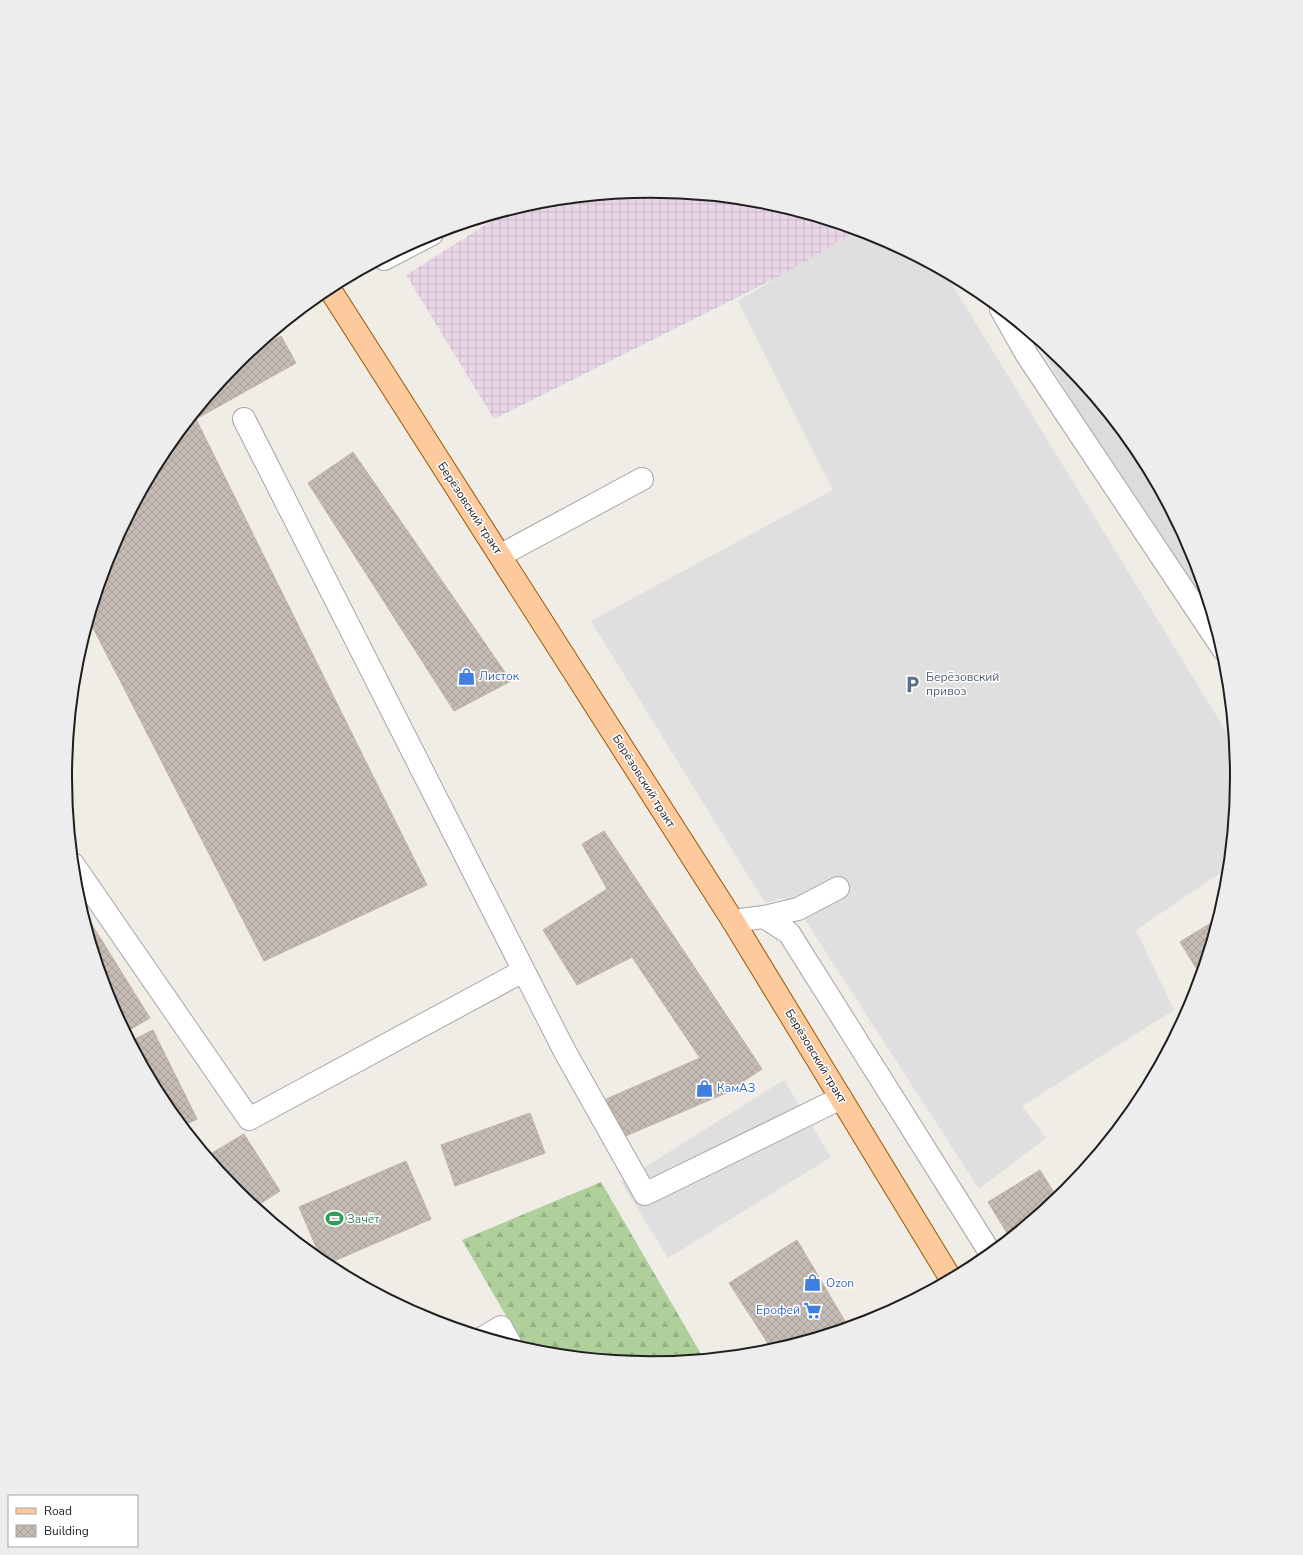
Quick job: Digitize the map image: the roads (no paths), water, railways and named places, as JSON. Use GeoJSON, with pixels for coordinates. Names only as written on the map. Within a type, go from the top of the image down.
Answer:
{"type":"FeatureCollection","features":[{"type":"Feature","properties":{"kind":"main road","name":"Берёзовский тракт"},"geometry":{"type":"LineString","coordinates":[[333,294],[501,555],[733,921],[948,1274]]}},
{"type":"Feature","properties":{"kind":"street"},"geometry":{"type":"LineString","coordinates":[[1008,321],[1027,355],[1212,633]]}},
{"type":"Feature","properties":{"kind":"street"},"geometry":{"type":"LineString","coordinates":[[244,419],[523,972],[564,1050],[645,1194],[841,1098]]}},
{"type":"Feature","properties":{"kind":"street"},"geometry":{"type":"LineString","coordinates":[[501,555],[642,479]]}},
{"type":"Feature","properties":{"kind":"street"},"geometry":{"type":"LineString","coordinates":[[80,873],[249,1119],[523,972]]}},
{"type":"Feature","properties":{"kind":"street"},"geometry":{"type":"LineString","coordinates":[[733,921],[764,917],[798,908],[838,888]]}},
{"type":"Feature","properties":{"kind":"street"},"geometry":{"type":"LineString","coordinates":[[764,917],[790,933],[988,1248]]}},
{"type":"Feature","properties":{"kind":"street"},"geometry":{"type":"LineString","coordinates":[[490,1333],[501,1327],[507,1338]]}},
{"type":"Feature","properties":{"kind":"place","name":"Листок"},"geometry":{"type":"Point","coordinates":[466,676]}},
{"type":"Feature","properties":{"kind":"place","name":"Берёзовский привоз"},"geometry":{"type":"Point","coordinates":[913,684]}},
{"type":"Feature","properties":{"kind":"place","name":"КамАЗ"},"geometry":{"type":"Point","coordinates":[704,1088]}},
{"type":"Feature","properties":{"kind":"place","name":"Зачёт"},"geometry":{"type":"Point","coordinates":[334,1219]}},
{"type":"Feature","properties":{"kind":"place","name":"Ozon"},"geometry":{"type":"Point","coordinates":[813,1283]}},
{"type":"Feature","properties":{"kind":"place","name":"Ерофей"},"geometry":{"type":"Point","coordinates":[813,1310]}}]}
